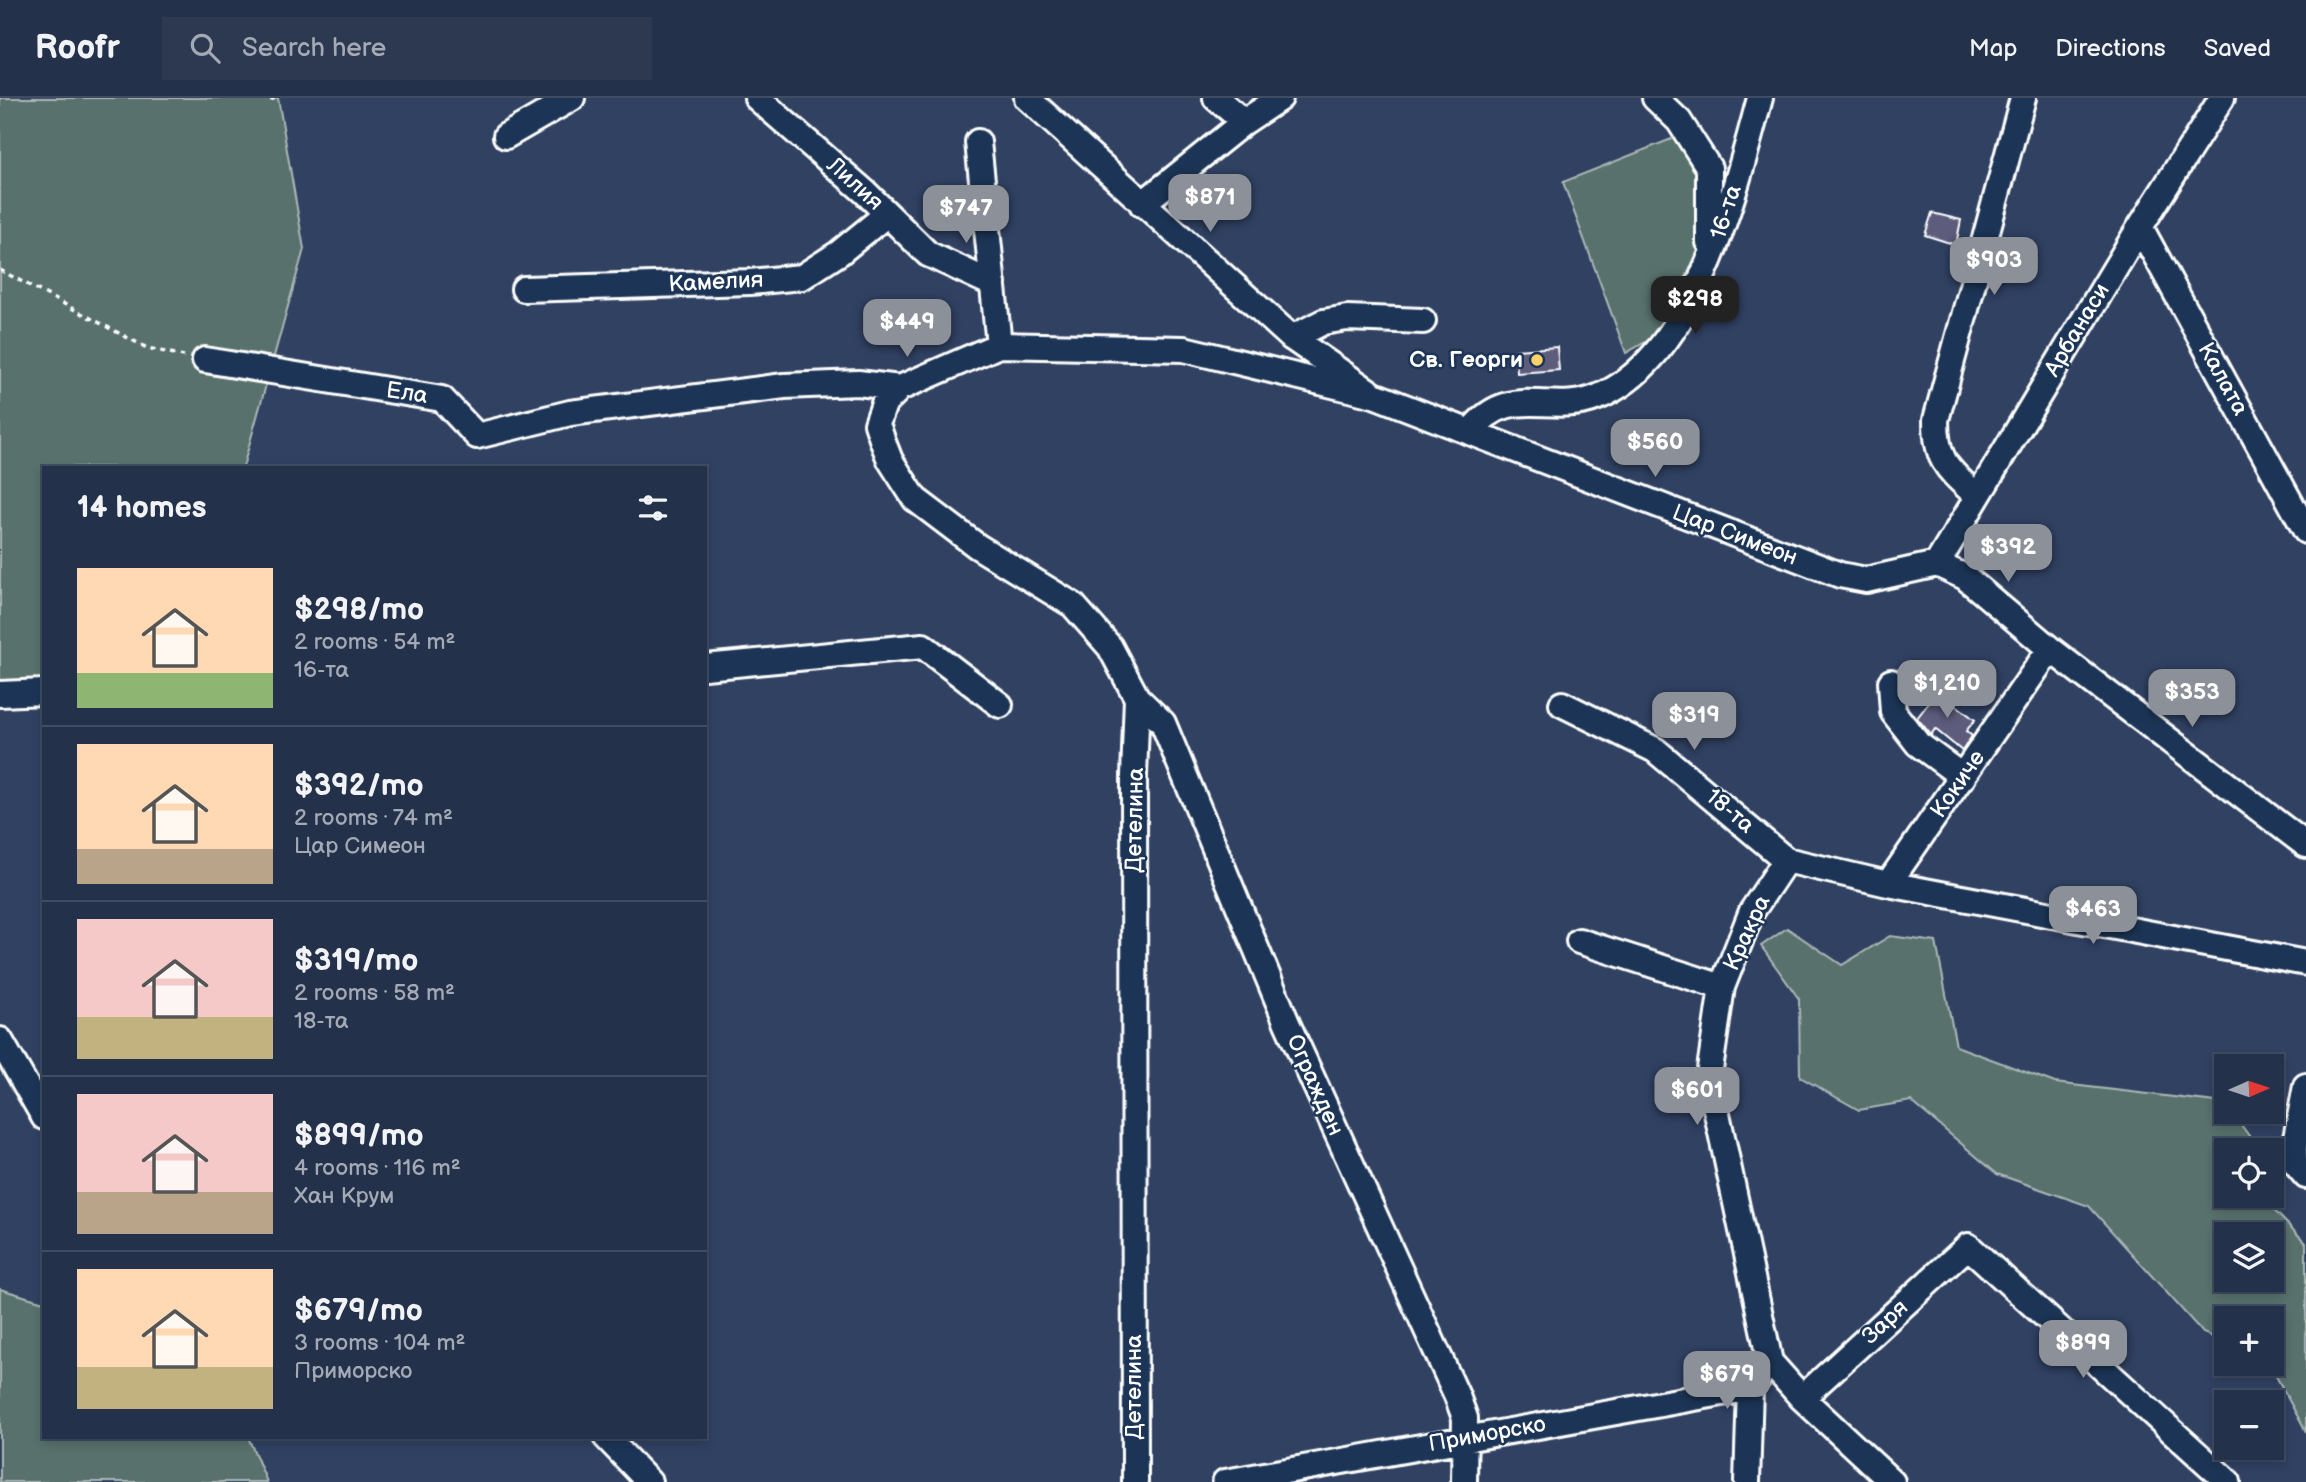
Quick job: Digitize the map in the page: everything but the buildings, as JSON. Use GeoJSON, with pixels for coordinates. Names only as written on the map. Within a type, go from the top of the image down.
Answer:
{"type":"FeatureCollection","features":[{"type":"Feature","properties":{"kind":"street"},"geometry":{"type":"LineString","coordinates":[[506,136],[572,98]]}},
{"type":"Feature","properties":{"kind":"street","name":"Лилия"},"geometry":{"type":"LineString","coordinates":[[757,98],[928,254],[993,284]]}},
{"type":"Feature","properties":{"kind":"street","name":"Цар Симеон"},"geometry":{"type":"LineString","coordinates":[[1027,98],[1292,338],[1374,395],[1839,575],[1866,580],[1937,564]]}},
{"type":"Feature","properties":{"kind":"street"},"geometry":{"type":"LineString","coordinates":[[1216,98],[1244,122]]}},
{"type":"Feature","properties":{"kind":"street"},"geometry":{"type":"LineString","coordinates":[[1142,204],[1244,122],[1280,98]]}},
{"type":"Feature","properties":{"kind":"street"},"geometry":{"type":"LineString","coordinates":[[1655,98],[1679,121],[1709,168],[1708,267]]}},
{"type":"Feature","properties":{"kind":"street","name":"16-та"},"geometry":{"type":"LineString","coordinates":[[1471,431],[1486,413],[1501,405],[1574,402],[1598,397],[1651,361],[1708,267],[1760,98]]}},
{"type":"Feature","properties":{"kind":"street"},"geometry":{"type":"LineString","coordinates":[[1977,496],[1944,465],[1936,445],[1937,420],[2023,98]]}},
{"type":"Feature","properties":{"kind":"street","name":"Арбанаси"},"geometry":{"type":"LineString","coordinates":[[1937,564],[2140,227],[2222,98]]}},
{"type":"Feature","properties":{"kind":"street"},"geometry":{"type":"LineString","coordinates":[[978,142],[999,345]]}},
{"type":"Feature","properties":{"kind":"street","name":"Камелия"},"geometry":{"type":"LineString","coordinates":[[524,289],[750,282],[802,277],[839,253],[887,214]]}},
{"type":"Feature","properties":{"kind":"street","name":"Калата"},"geometry":{"type":"LineString","coordinates":[[2140,227],[2306,531]]}},
{"type":"Feature","properties":{"kind":"street"},"geometry":{"type":"LineString","coordinates":[[1292,338],[1323,322],[1348,318],[1423,321]]}},
{"type":"Feature","properties":{"kind":"street"},"geometry":{"type":"LineString","coordinates":[[1137,698],[1110,647],[1073,605],[977,545],[915,499],[890,460],[877,424],[884,404],[900,388],[999,345],[1184,349],[1374,395]]}},
{"type":"Feature","properties":{"kind":"street","name":"Ела"},"geometry":{"type":"LineString","coordinates":[[205,360],[442,399],[477,436],[570,413],[784,386],[858,383],[900,388]]}},
{"type":"Feature","properties":{"kind":"street"},"geometry":{"type":"LineString","coordinates":[[1937,564],[1965,577],[2050,649],[2306,845]]}},
{"type":"Feature","properties":{"kind":"street"},"geometry":{"type":"LineString","coordinates":[[707,667],[923,646],[1000,705]]}},
{"type":"Feature","properties":{"kind":"street","name":"Кокиче"},"geometry":{"type":"LineString","coordinates":[[1888,884],[2050,649]]}},
{"type":"Feature","properties":{"kind":"street"},"geometry":{"type":"LineString","coordinates":[[1891,682],[1893,712],[1918,744],[1963,777]]}},
{"type":"Feature","properties":{"kind":"street"},"geometry":{"type":"LineString","coordinates":[[0,694],[42,692]]}},
{"type":"Feature","properties":{"kind":"street","name":"Огражден"},"geometry":{"type":"LineString","coordinates":[[1137,698],[1163,723],[1287,1023],[1457,1396],[1465,1418],[1464,1482]]}},
{"type":"Feature","properties":{"kind":"street","name":"Детелина"},"geometry":{"type":"LineString","coordinates":[[1135,1482],[1134,776],[1137,698]]}},
{"type":"Feature","properties":{"kind":"street","name":"18-та"},"geometry":{"type":"LineString","coordinates":[[1562,704],[1655,750],[1786,860]]}},
{"type":"Feature","properties":{"kind":"street"},"geometry":{"type":"LineString","coordinates":[[1786,860],[1888,884],[2306,963]]}},
{"type":"Feature","properties":{"kind":"street","name":"Кракра"},"geometry":{"type":"LineString","coordinates":[[1786,860],[1752,911],[1722,987],[1709,1076],[1770,1362],[1802,1398],[1892,1482]]}},
{"type":"Feature","properties":{"kind":"street"},"geometry":{"type":"LineString","coordinates":[[1579,941],[1722,987]]}},
{"type":"Feature","properties":{"kind":"street"},"geometry":{"type":"LineString","coordinates":[[0,1040],[42,1114]]}},
{"type":"Feature","properties":{"kind":"street"},"geometry":{"type":"LineString","coordinates":[[2306,1086],[2294,1149],[2295,1163],[2306,1176]]}},
{"type":"Feature","properties":{"kind":"street","name":"Заря"},"geometry":{"type":"LineString","coordinates":[[1802,1398],[1968,1246],[2228,1482]]}},
{"type":"Feature","properties":{"kind":"street"},"geometry":{"type":"LineString","coordinates":[[1747,1482],[1750,1388],[1770,1362]]}},
{"type":"Feature","properties":{"kind":"street","name":"Приморско"},"geometry":{"type":"LineString","coordinates":[[1225,1482],[1750,1388]]}},
{"type":"Feature","properties":{"kind":"street"},"geometry":{"type":"LineString","coordinates":[[608,1439],[649,1482]]}},
{"type":"Feature","properties":{"kind":"path"},"geometry":{"type":"LineString","coordinates":[[270,100],[276,98]]}},
{"type":"Feature","properties":{"kind":"path"},"geometry":{"type":"LineString","coordinates":[[0,270],[147,348],[205,360]]}},
{"type":"Feature","properties":{"kind":"green space"},"geometry":{"type":"Polygon","coordinates":[[[0,98],[278,98],[304,249],[243,466],[42,466],[42,681],[0,684],[0,98]]]}},
{"type":"Feature","properties":{"kind":"green space"},"geometry":{"type":"Polygon","coordinates":[[[1679,136],[1698,171],[1700,247],[1659,334],[1626,353],[1563,182],[1679,136]]]}},
{"type":"Feature","properties":{"kind":"green space"},"geometry":{"type":"Polygon","coordinates":[[[1787,928],[1842,965],[1890,936],[1936,942],[1956,1046],[2055,1083],[2214,1102],[2214,1124],[2240,1124],[2251,1138],[2214,1138],[2214,1208],[2272,1208],[2306,1243],[2306,1432],[2276,1376],[2284,1376],[2284,1306],[2214,1306],[2214,1338],[2203,1333],[2089,1206],[1997,1174],[1911,1101],[1859,1110],[1800,1077],[1799,999],[1761,946],[1787,928]]]}},
{"type":"Feature","properties":{"kind":"green space"},"geometry":{"type":"Polygon","coordinates":[[[0,1289],[42,1301],[42,1439],[249,1439],[267,1482],[0,1482],[0,1289]]]}},
{"type":"Feature","properties":{"kind":"place","name":"Св. Георги"},"geometry":{"type":"Point","coordinates":[1537,360]}}]}
